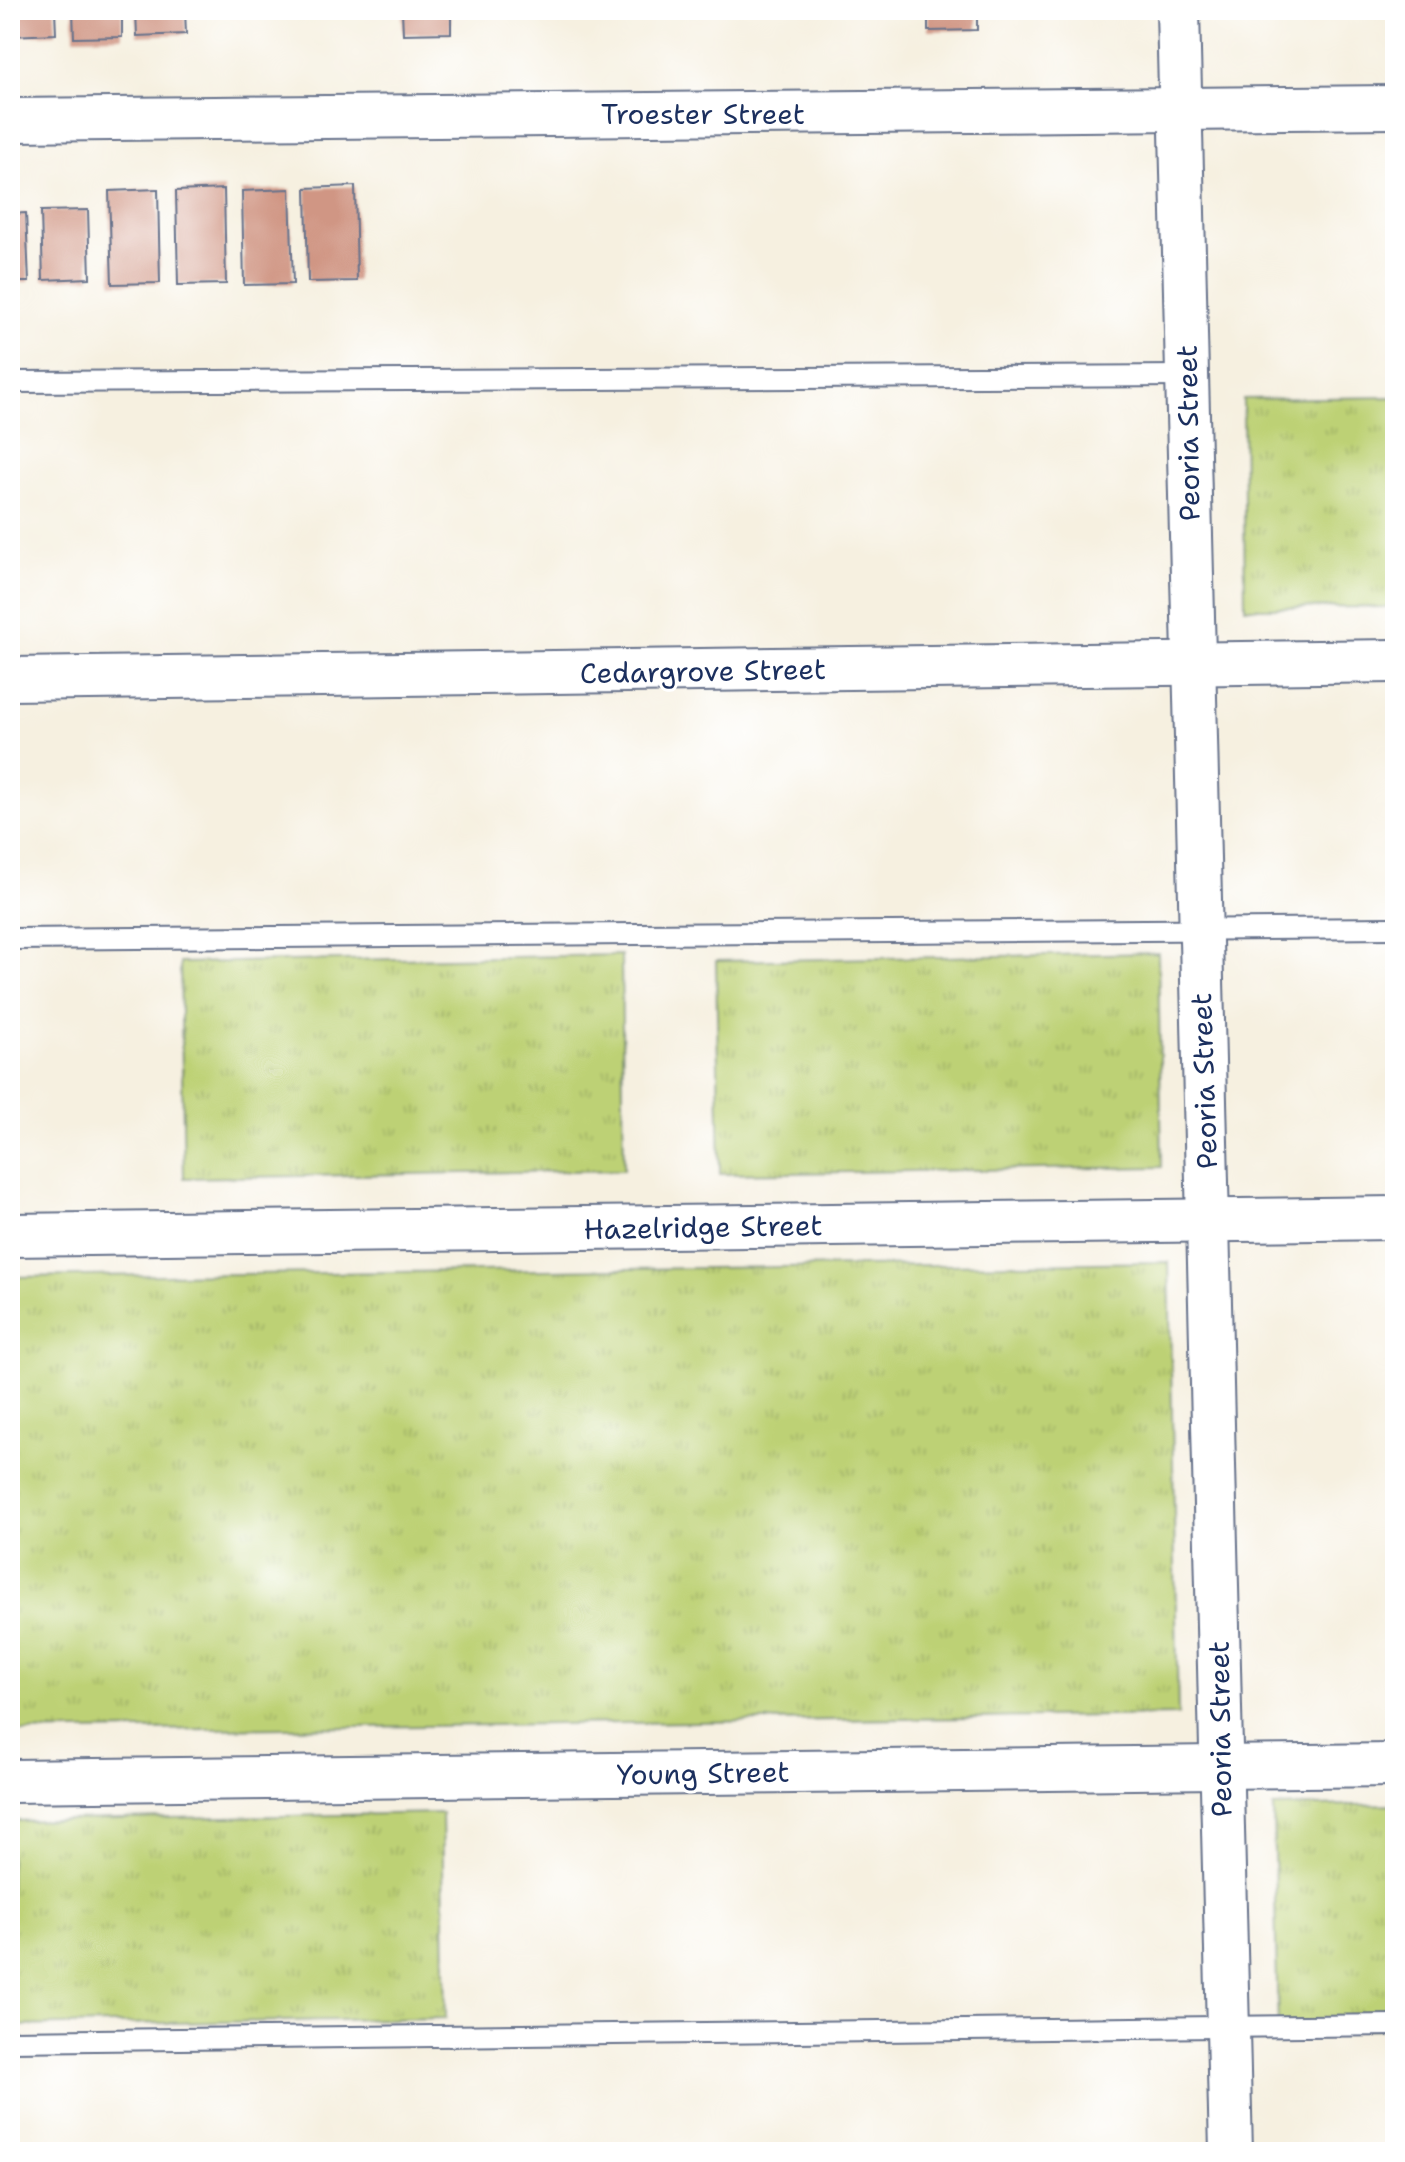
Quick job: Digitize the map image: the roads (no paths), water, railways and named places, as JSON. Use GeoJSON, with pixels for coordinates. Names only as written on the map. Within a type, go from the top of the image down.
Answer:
{"type":"FeatureCollection","features":[{"type":"Feature","properties":{"kind":"street","name":"Peoria Street"},"geometry":{"type":"LineString","coordinates":[[1178,10],[1231,2152]]}},
{"type":"Feature","properties":{"kind":"street","name":"Troester Street"},"geometry":{"type":"LineString","coordinates":[[10,120],[1395,107]]}},
{"type":"Feature","properties":{"kind":"street","name":"Cedargrove Street"},"geometry":{"type":"LineString","coordinates":[[10,679],[1395,661]]}},
{"type":"Feature","properties":{"kind":"street","name":"Hazelridge Street"},"geometry":{"type":"LineString","coordinates":[[10,1235],[1395,1218]]}},
{"type":"Feature","properties":{"kind":"street","name":"Young Street"},"geometry":{"type":"LineString","coordinates":[[10,1781],[1395,1765]]}},
{"type":"Feature","properties":{"kind":"lane"},"geometry":{"type":"LineString","coordinates":[[10,382],[1187,376]]}},
{"type":"Feature","properties":{"kind":"lane"},"geometry":{"type":"LineString","coordinates":[[10,939],[1395,928]]}},
{"type":"Feature","properties":{"kind":"lane"},"geometry":{"type":"LineString","coordinates":[[10,2041],[1395,2025]]}}]}
